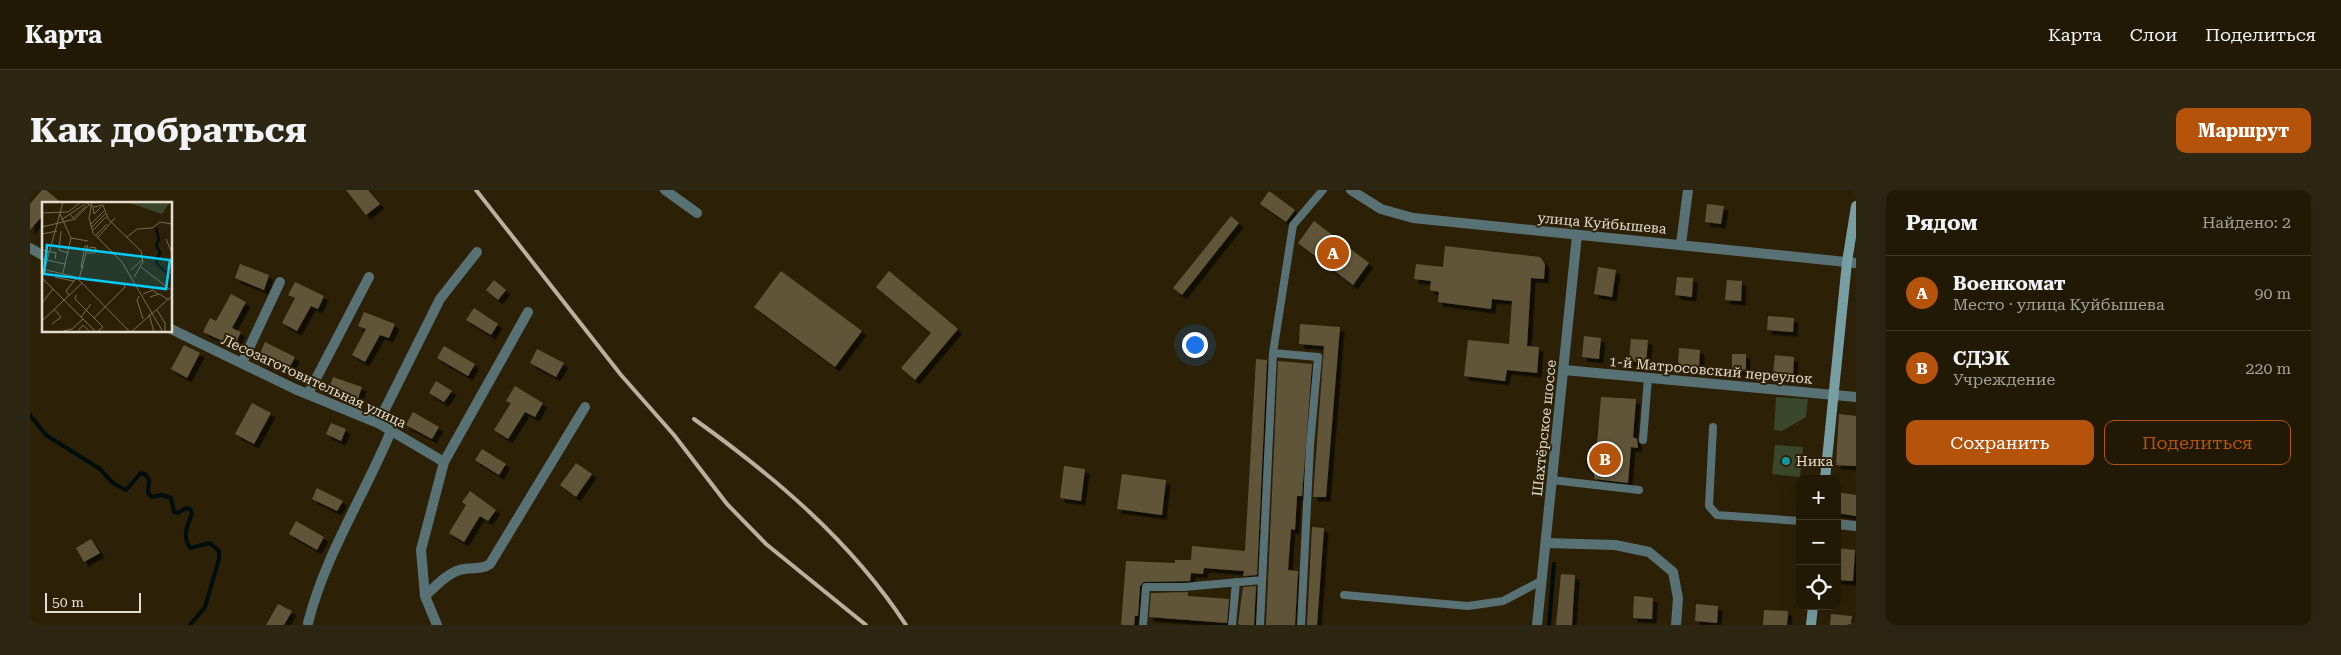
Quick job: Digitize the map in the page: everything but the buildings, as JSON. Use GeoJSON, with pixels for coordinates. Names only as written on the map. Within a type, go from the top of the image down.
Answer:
{"type":"FeatureCollection","features":[{"type":"Feature","properties":{"kind":"main road"},"geometry":{"type":"LineString","coordinates":[[1825,475],[1832,395],[1852,262],[1856,206]]}},
{"type":"Feature","properties":{"kind":"main road"},"geometry":{"type":"LineString","coordinates":[[1811,625],[1813,610]]}},
{"type":"Feature","properties":{"kind":"street"},"geometry":{"type":"LineString","coordinates":[[665,190],[696,213]]}},
{"type":"Feature","properties":{"kind":"street","name":"улица Куйбышева"},"geometry":{"type":"LineString","coordinates":[[1351,190],[1381,209],[1413,218],[1852,262]]}},
{"type":"Feature","properties":{"kind":"street"},"geometry":{"type":"LineString","coordinates":[[1681,244],[1688,190]]}},
{"type":"Feature","properties":{"kind":"street","name":"Шахтёрское шоссе"},"geometry":{"type":"LineString","coordinates":[[1537,625],[1577,234]]}},
{"type":"Feature","properties":{"kind":"street"},"geometry":{"type":"LineString","coordinates":[[30,248],[42,255]]}},
{"type":"Feature","properties":{"kind":"street"},"geometry":{"type":"LineString","coordinates":[[378,423],[440,299],[477,252]]}},
{"type":"Feature","properties":{"kind":"street"},"geometry":{"type":"LineString","coordinates":[[308,394],[369,278]]}},
{"type":"Feature","properties":{"kind":"street"},"geometry":{"type":"LineString","coordinates":[[242,364],[280,282]]}},
{"type":"Feature","properties":{"kind":"street"},"geometry":{"type":"LineString","coordinates":[[437,625],[425,596],[421,550],[444,462],[528,312]]}},
{"type":"Feature","properties":{"kind":"street","name":"Лесозаготовительная улица"},"geometry":{"type":"LineString","coordinates":[[172,329],[308,394],[378,423],[444,462]]}},
{"type":"Feature","properties":{"kind":"street","name":"1-й Матросовский переулок"},"geometry":{"type":"LineString","coordinates":[[1564,370],[1856,397]]}},
{"type":"Feature","properties":{"kind":"street"},"geometry":{"type":"LineString","coordinates":[[425,596],[449,576],[462,569],[485,568],[490,564],[585,407]]}},
{"type":"Feature","properties":{"kind":"street"},"geometry":{"type":"LineString","coordinates":[[308,623],[316,590],[335,545],[379,460],[391,431]]}},
{"type":"Feature","properties":{"kind":"street"},"geometry":{"type":"LineString","coordinates":[[1841,524],[1856,526]]}},
{"type":"Feature","properties":{"kind":"street"},"geometry":{"type":"LineString","coordinates":[[1546,542],[1615,545],[1649,552],[1673,572],[1678,598],[1676,625]]}},
{"type":"Feature","properties":{"kind":"lane"},"geometry":{"type":"LineString","coordinates":[[1260,625],[1273,353],[1293,225],[1323,190]]}},
{"type":"Feature","properties":{"kind":"lane"},"geometry":{"type":"LineString","coordinates":[[1273,353],[1318,357],[1310,445],[1301,625]]}},
{"type":"Feature","properties":{"kind":"lane"},"geometry":{"type":"LineString","coordinates":[[1643,440],[1648,378]]}},
{"type":"Feature","properties":{"kind":"lane"},"geometry":{"type":"LineString","coordinates":[[1712,428],[1709,506],[1717,515],[1796,521]]}},
{"type":"Feature","properties":{"kind":"lane"},"geometry":{"type":"LineString","coordinates":[[1552,480],[1639,490]]}},
{"type":"Feature","properties":{"kind":"lane"},"geometry":{"type":"LineString","coordinates":[[1143,625],[1146,587],[1184,587],[1262,580]]}},
{"type":"Feature","properties":{"kind":"lane"},"geometry":{"type":"LineString","coordinates":[[1344,595],[1468,606],[1503,601],[1541,581]]}},
{"type":"Feature","properties":{"kind":"lane"},"geometry":{"type":"LineString","coordinates":[[1232,625],[1236,582]]}},
{"type":"Feature","properties":{"kind":"green space"},"geometry":{"type":"Polygon","coordinates":[[[1776,397],[1808,399],[1806,417],[1782,431],[1774,430],[1776,397]]]}},
{"type":"Feature","properties":{"kind":"green space"},"geometry":{"type":"Polygon","coordinates":[[[1775,445],[1803,447],[1800,475],[1796,477],[1772,474],[1775,445]]]}},
{"type":"Feature","properties":{"kind":"waterway"},"geometry":{"type":"LineString","coordinates":[[30,415],[46,435],[100,469],[113,483],[126,490],[141,473],[145,474],[149,480],[148,493],[152,497],[162,495],[171,498],[174,512],[178,513],[186,508],[190,509],[192,514],[186,535],[190,548],[210,543],[219,551],[219,559],[205,607],[190,625]]}},
{"type":"Feature","properties":{"kind":"waterway"},"geometry":{"type":"LineString","coordinates":[[1549,625],[1554,564]]}},
{"type":"Feature","properties":{"kind":"railway"},"geometry":{"type":"LineString","coordinates":[[476,190],[621,375],[674,435],[727,504],[766,544],[866,625]]}},
{"type":"Feature","properties":{"kind":"railway"},"geometry":{"type":"LineString","coordinates":[[694,419],[754,464],[810,512],[861,566],[906,625]]}},
{"type":"Feature","properties":{"kind":"place","name":"Военкомат"},"geometry":{"type":"Point","coordinates":[1333,253]}},
{"type":"Feature","properties":{"kind":"place","name":"СДЭК"},"geometry":{"type":"Point","coordinates":[1605,459]}},
{"type":"Feature","properties":{"kind":"place","name":"Ника"},"geometry":{"type":"Point","coordinates":[1786,461]}}]}
